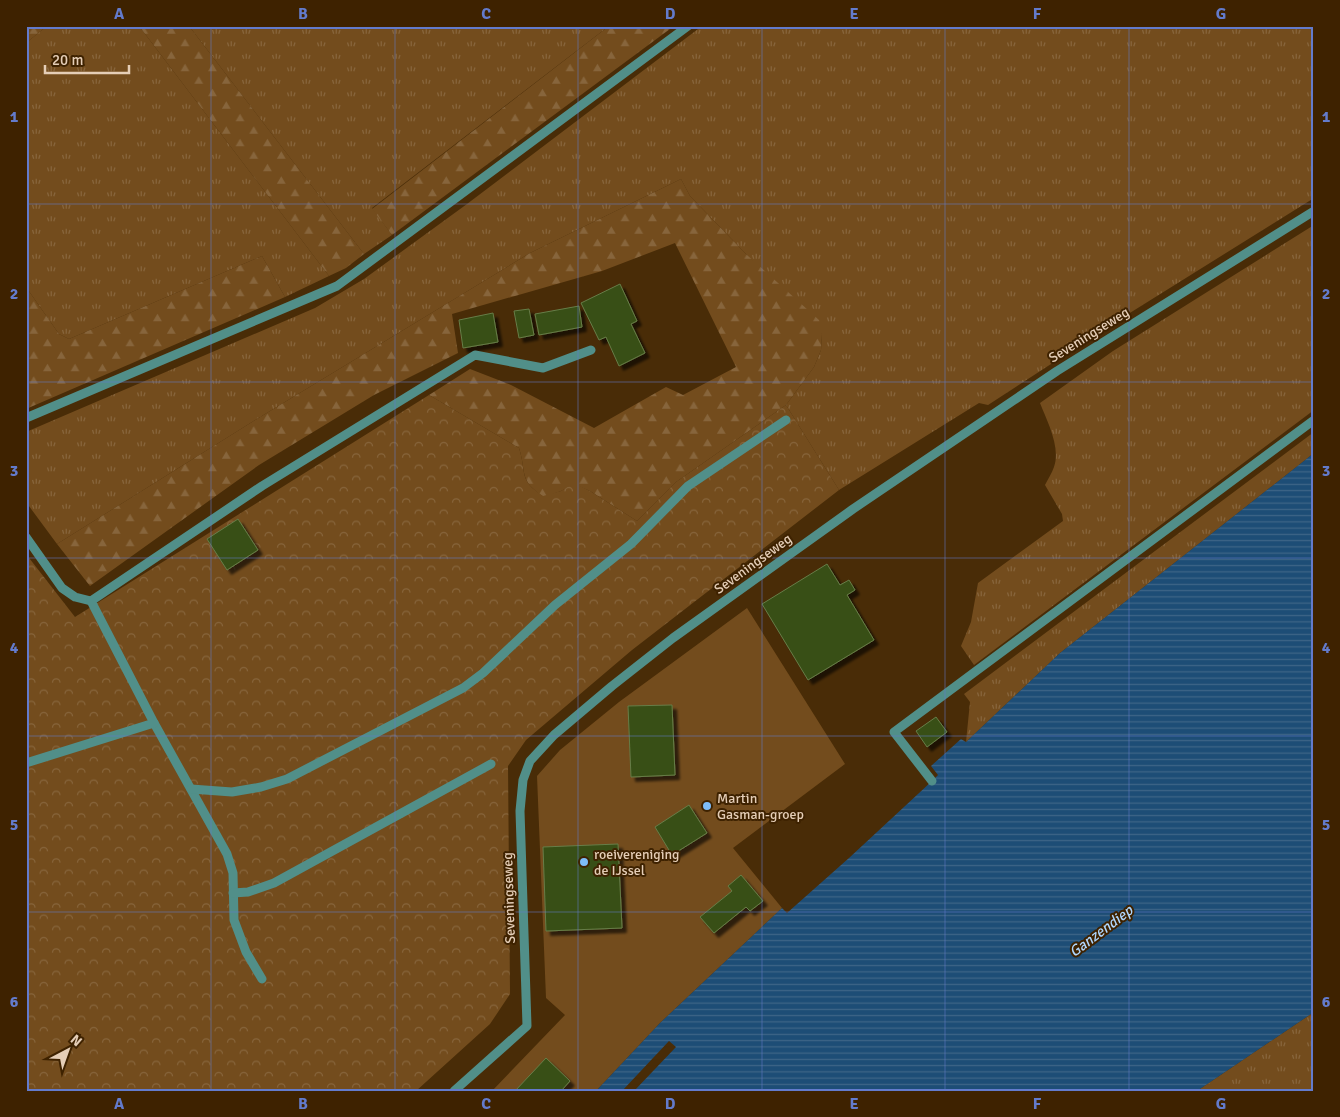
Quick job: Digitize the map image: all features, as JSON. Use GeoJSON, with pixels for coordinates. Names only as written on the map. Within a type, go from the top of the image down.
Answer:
{"type":"FeatureCollection","features":[{"type":"Feature","properties":{"kind":"street"},"geometry":{"type":"LineString","coordinates":[[26,418],[337,286],[688,26]]}},
{"type":"Feature","properties":{"kind":"street","name":"Seveningseweg"},"geometry":{"type":"LineString","coordinates":[[454,1091],[527,1026],[520,811],[523,780],[530,761],[554,735],[672,638],[853,509],[1057,370],[1314,212]]}},
{"type":"Feature","properties":{"kind":"street"},"geometry":{"type":"LineString","coordinates":[[26,537],[62,588],[74,597],[91,601],[262,486],[475,355],[543,368],[591,350]]}},
{"type":"Feature","properties":{"kind":"street"},"geometry":{"type":"LineString","coordinates":[[191,789],[232,792],[288,779],[463,688],[483,673],[555,604],[631,544],[688,486],[786,420]]}},
{"type":"Feature","properties":{"kind":"street"},"geometry":{"type":"LineString","coordinates":[[932,781],[894,732],[1314,420]]}},
{"type":"Feature","properties":{"kind":"street"},"geometry":{"type":"LineString","coordinates":[[91,601],[154,723],[227,854],[233,873],[234,920],[246,952],[262,979]]}},
{"type":"Feature","properties":{"kind":"street"},"geometry":{"type":"LineString","coordinates":[[26,763],[154,723]]}},
{"type":"Feature","properties":{"kind":"street"},"geometry":{"type":"LineString","coordinates":[[233,893],[248,892],[274,884],[492,764]]}},
{"type":"Feature","properties":{"kind":"green space"},"geometry":{"type":"Polygon","coordinates":[[[26,26],[47,26],[26,43],[26,26]]]}},
{"type":"Feature","properties":{"kind":"green space"},"geometry":{"type":"Polygon","coordinates":[[[47,26],[139,26],[329,276],[285,297],[262,256],[69,339],[59,334],[26,287],[26,43],[47,26]]]}},
{"type":"Feature","properties":{"kind":"green space"},"geometry":{"type":"Polygon","coordinates":[[[139,26],[189,26],[364,254],[346,268],[329,276],[139,26]]]}},
{"type":"Feature","properties":{"kind":"green space"},"geometry":{"type":"Polygon","coordinates":[[[189,26],[609,26],[372,208],[392,235],[364,254],[189,26]]]}},
{"type":"Feature","properties":{"kind":"green space"},"geometry":{"type":"Polygon","coordinates":[[[609,26],[674,26],[392,235],[372,209],[609,26]]]}},
{"type":"Feature","properties":{"kind":"green space"},"geometry":{"type":"Polygon","coordinates":[[[702,26],[1314,26],[1314,198],[1125,316],[988,405],[979,403],[839,490],[786,405],[814,367],[821,350],[822,334],[690,196],[681,179],[530,253],[252,422],[57,544],[26,502],[26,432],[315,308],[364,279],[467,204],[702,26]]]}},
{"type":"Feature","properties":{"kind":"green space"},"geometry":{"type":"Polygon","coordinates":[[[681,179],[690,196],[746,254],[819,320],[822,334],[821,350],[814,367],[786,405],[676,482],[637,521],[590,491],[574,484],[544,497],[530,486],[527,481],[519,448],[429,395],[470,369],[511,385],[594,428],[666,387],[683,395],[736,367],[675,243],[602,271],[452,314],[458,353],[374,395],[259,465],[90,586],[57,544],[252,422],[530,253],[681,179]]]}},
{"type":"Feature","properties":{"kind":"green space"},"geometry":{"type":"Polygon","coordinates":[[[1314,225],[1314,410],[974,665],[961,646],[971,622],[978,583],[1063,521],[1062,514],[1045,485],[1054,467],[1056,451],[1052,434],[1040,403],[1113,351],[1314,225]]]}},
{"type":"Feature","properties":{"kind":"green space"},"geometry":{"type":"Polygon","coordinates":[[[262,256],[285,297],[26,409],[26,287],[59,334],[69,339],[262,256]]]}},
{"type":"Feature","properties":{"kind":"green space"},"geometry":{"type":"Polygon","coordinates":[[[429,395],[519,448],[527,480],[543,496],[561,491],[574,483],[637,521],[676,482],[786,405],[839,490],[632,650],[526,740],[508,766],[510,994],[490,1024],[416,1091],[26,1091],[26,554],[75,617],[429,395]]]}},
{"type":"Feature","properties":{"kind":"green space"},"geometry":{"type":"Polygon","coordinates":[[[1314,432],[1314,453],[1060,653],[966,742],[970,702],[964,694],[1314,432]]]}},
{"type":"Feature","properties":{"kind":"green space","name":"Martin Gasman-groep"},"geometry":{"type":"Polygon","coordinates":[[[747,608],[845,764],[733,848],[782,908],[660,1023],[596,1091],[492,1091],[565,1015],[546,998],[537,776],[560,750],[619,702],[747,608]]]}},
{"type":"Feature","properties":{"kind":"green space"},"geometry":{"type":"Polygon","coordinates":[[[1314,1012],[1314,1091],[1197,1091],[1314,1012]]]}},
{"type":"Feature","properties":{"kind":"water","name":"Ganzendiep"},"geometry":{"type":"Polygon","coordinates":[[[1314,453],[1314,1012],[1197,1091],[596,1091],[660,1023],[782,908],[787,913],[932,781],[938,775],[931,766],[961,739],[966,742],[1060,653],[1314,453]]]}},
{"type":"Feature","properties":{"kind":"pier"},"geometry":{"type":"Polygon","coordinates":[[[669,1041],[676,1047],[634,1091],[622,1091],[669,1041]]]}},
{"type":"Feature","properties":{"kind":"building"},"geometry":{"type":"Polygon","coordinates":[[[620,284],[637,321],[631,324],[645,353],[619,366],[606,337],[599,340],[581,303],[620,284]]]}},
{"type":"Feature","properties":{"kind":"building"},"geometry":{"type":"Polygon","coordinates":[[[579,306],[582,327],[539,335],[535,314],[579,306]]]}},
{"type":"Feature","properties":{"kind":"building"},"geometry":{"type":"Polygon","coordinates":[[[529,309],[534,335],[519,338],[514,311],[529,309]]]}},
{"type":"Feature","properties":{"kind":"building"},"geometry":{"type":"Polygon","coordinates":[[[493,313],[498,342],[463,348],[459,320],[493,313]]]}},
{"type":"Feature","properties":{"kind":"building"},"geometry":{"type":"Polygon","coordinates":[[[238,519],[258,550],[227,570],[207,539],[238,519]]]}},
{"type":"Feature","properties":{"kind":"building"},"geometry":{"type":"Polygon","coordinates":[[[827,564],[840,585],[849,580],[855,590],[847,595],[874,640],[808,680],[762,604],[827,564]]]}},
{"type":"Feature","properties":{"kind":"building"},"geometry":{"type":"Polygon","coordinates":[[[672,705],[675,775],[631,777],[628,706],[672,705]]]}},
{"type":"Feature","properties":{"kind":"building"},"geometry":{"type":"Polygon","coordinates":[[[936,717],[947,732],[927,747],[916,731],[936,717]]]}},
{"type":"Feature","properties":{"kind":"building"},"geometry":{"type":"Polygon","coordinates":[[[689,805],[707,833],[672,855],[655,827],[689,805]]]}},
{"type":"Feature","properties":{"kind":"building"},"geometry":{"type":"Polygon","coordinates":[[[618,844],[622,928],[546,931],[543,847],[618,844]]]}},
{"type":"Feature","properties":{"kind":"building"},"geometry":{"type":"Polygon","coordinates":[[[741,875],[763,901],[750,911],[746,907],[714,933],[700,917],[732,891],[728,886],[741,875]]]}},
{"type":"Feature","properties":{"kind":"building"},"geometry":{"type":"Polygon","coordinates":[[[546,1058],[570,1081],[561,1091],[515,1091],[546,1058]]]}},
{"type":"Feature","properties":{"kind":"place","name":"Martin Gasman-groep"},"geometry":{"type":"Point","coordinates":[707,806]}},
{"type":"Feature","properties":{"kind":"place","name":"roeivereniging de IJssel"},"geometry":{"type":"Point","coordinates":[584,862]}}]}
